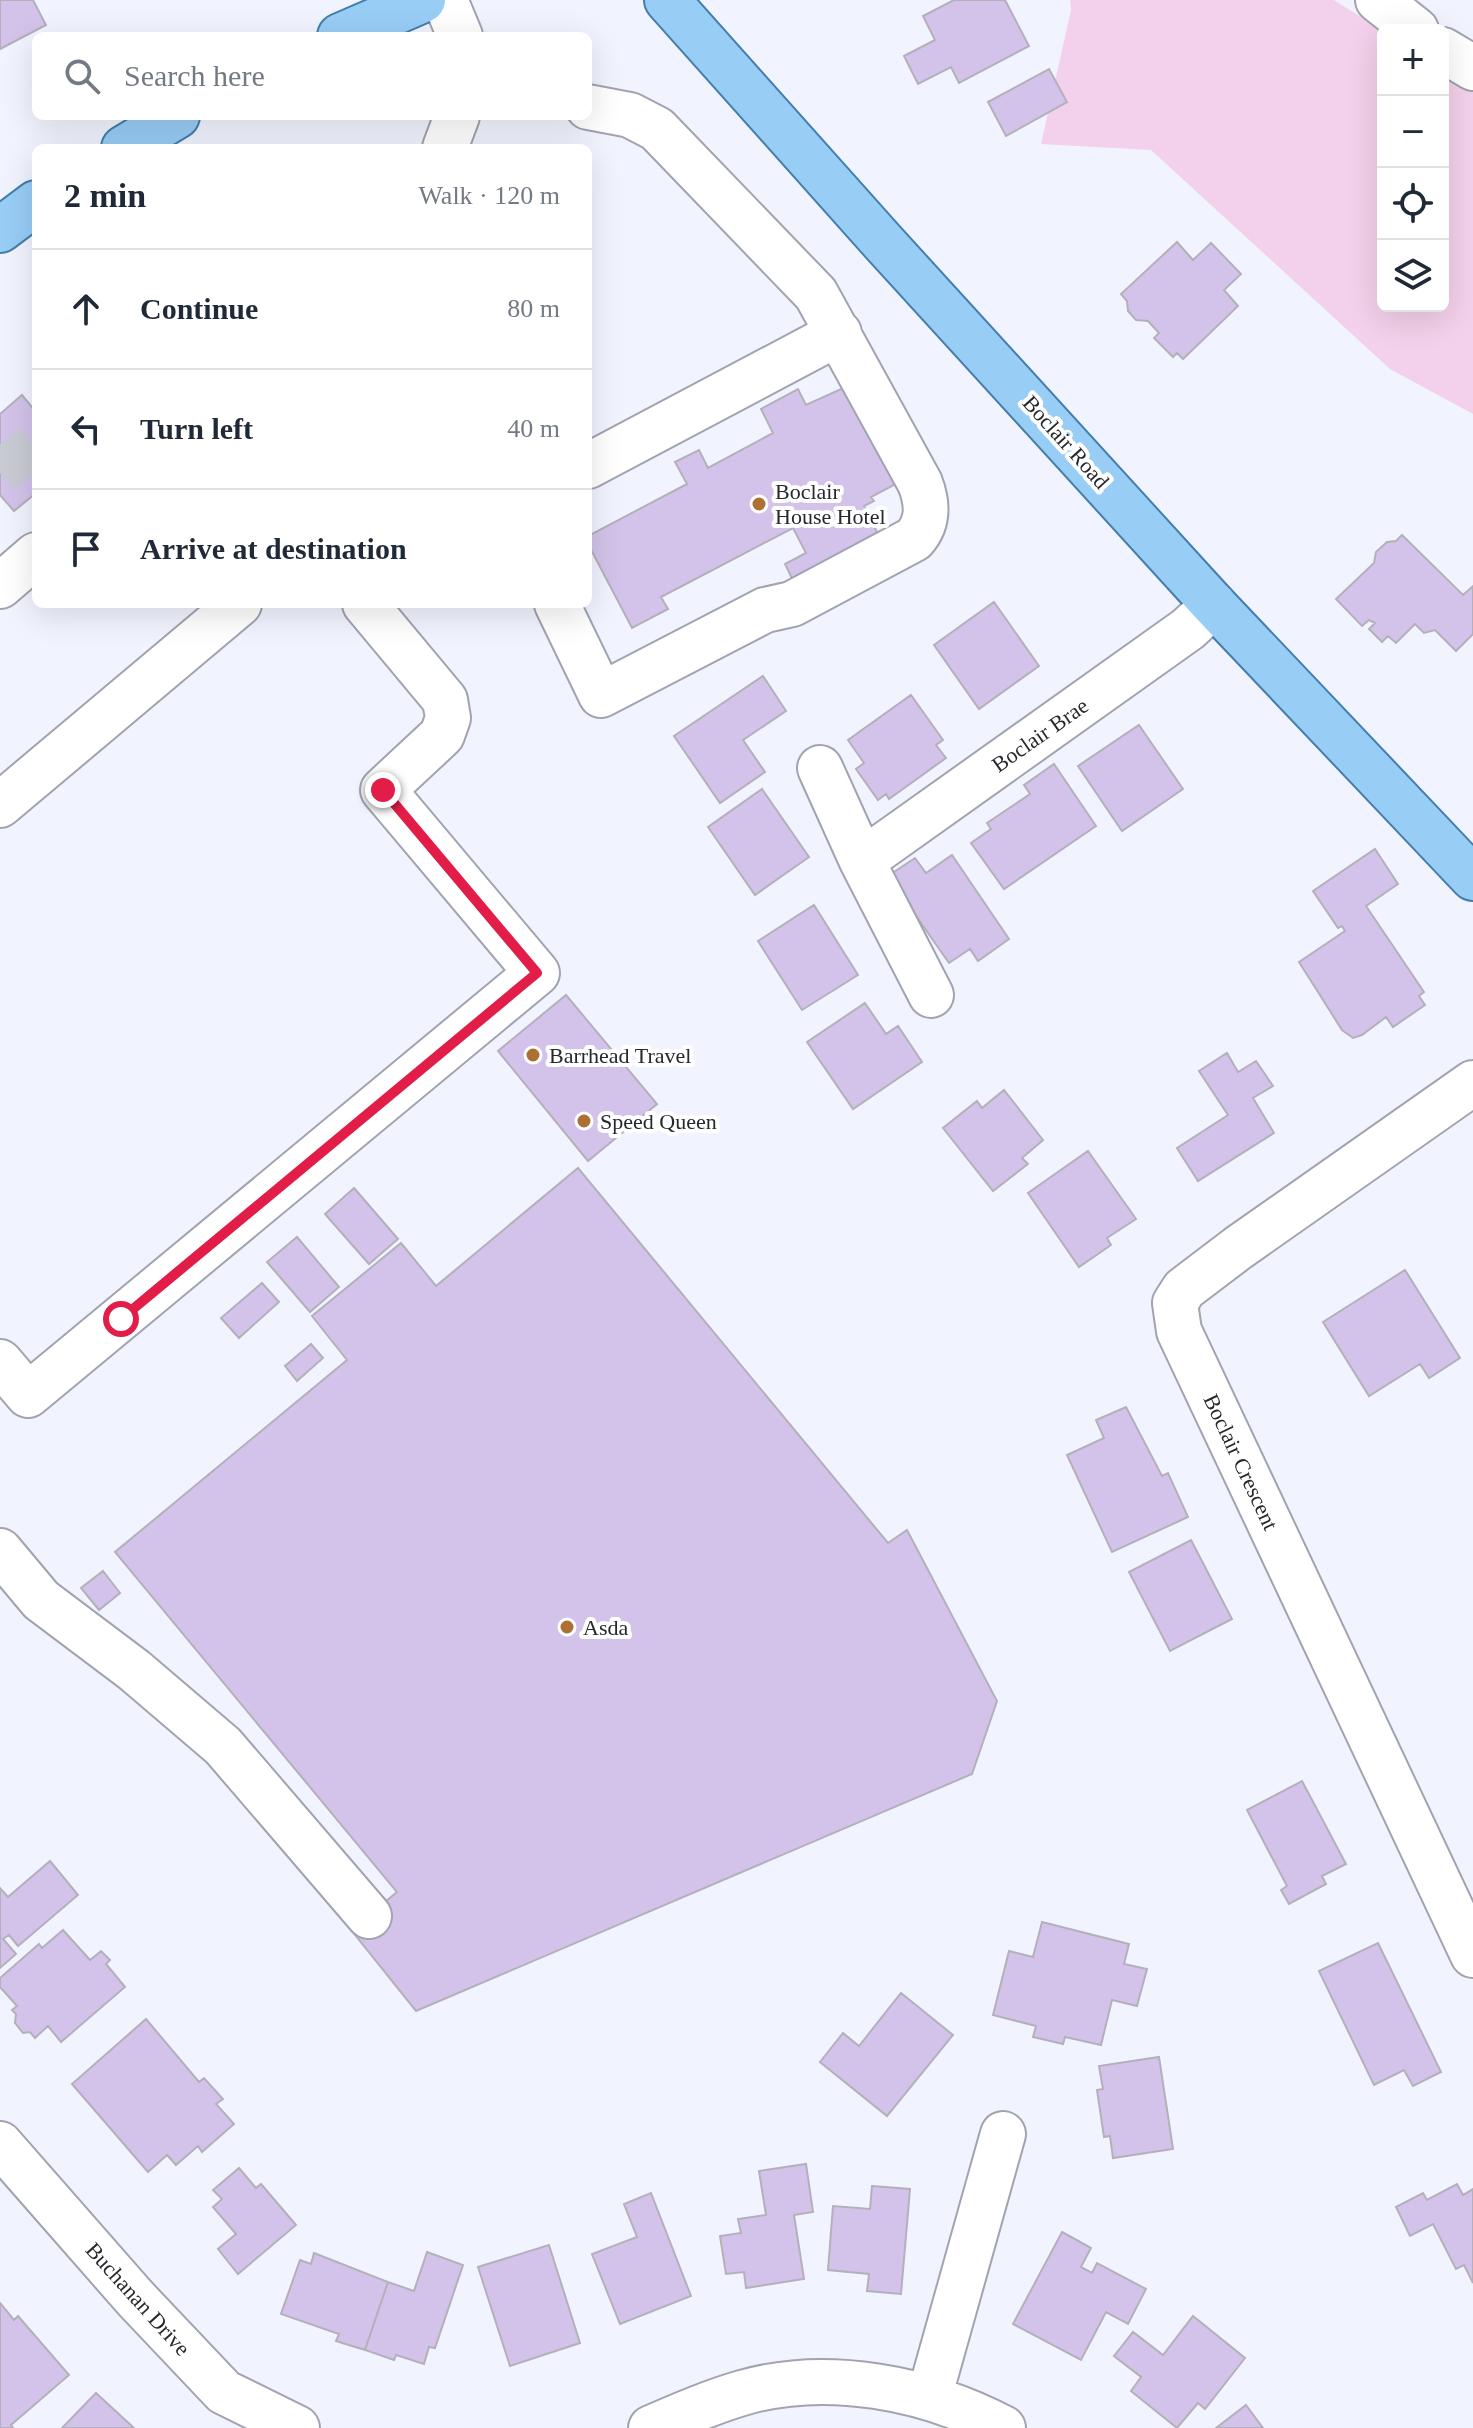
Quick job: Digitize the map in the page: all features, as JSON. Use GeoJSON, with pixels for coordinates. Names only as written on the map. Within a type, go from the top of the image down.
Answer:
{"type":"FeatureCollection","features":[{"type":"Feature","properties":{"kind":"main road"},"geometry":{"type":"LineString","coordinates":[[349,32],[423,0]]}},
{"type":"Feature","properties":{"kind":"main road","name":"Boclair Road"},"geometry":{"type":"LineString","coordinates":[[667,0],[1214,605],[1473,878]]}},
{"type":"Feature","properties":{"kind":"main road"},"geometry":{"type":"LineString","coordinates":[[131,144],[170,120]]}},
{"type":"Feature","properties":{"kind":"main road"},"geometry":{"type":"LineString","coordinates":[[0,230],[32,206]]}},
{"type":"Feature","properties":{"kind":"street"},"geometry":{"type":"LineString","coordinates":[[445,0],[458,32]]}},
{"type":"Feature","properties":{"kind":"street"},"geometry":{"type":"LineString","coordinates":[[1378,0],[1408,24]]}},
{"type":"Feature","properties":{"kind":"street"},"geometry":{"type":"LineString","coordinates":[[1449,54],[1473,68]]}},
{"type":"Feature","properties":{"kind":"street"},"geometry":{"type":"LineString","coordinates":[[559,608],[601,695],[765,610],[792,604],[914,539],[922,530],[926,514],[926,499],[816,294],[657,129],[630,115],[592,108]]}},
{"type":"Feature","properties":{"kind":"street"},"geometry":{"type":"LineString","coordinates":[[446,144],[456,120]]}},
{"type":"Feature","properties":{"kind":"street"},"geometry":{"type":"LineString","coordinates":[[592,464],[839,333]]}},
{"type":"Feature","properties":{"kind":"street"},"geometry":{"type":"LineString","coordinates":[[0,586],[32,558]]}},
{"type":"Feature","properties":{"kind":"street","name":"Boclair Brae"},"geometry":{"type":"LineString","coordinates":[[862,861],[1175,638],[1214,605]]}},
{"type":"Feature","properties":{"kind":"street"},"geometry":{"type":"LineString","coordinates":[[0,805],[234,608]]}},
{"type":"Feature","properties":{"kind":"street"},"geometry":{"type":"LineString","coordinates":[[0,1362],[28,1395],[537,973],[383,790],[442,735],[448,718],[445,700],[368,608]]}},
{"type":"Feature","properties":{"kind":"street"},"geometry":{"type":"LineString","coordinates":[[820,768],[862,861],[931,995]]}},
{"type":"Feature","properties":{"kind":"street","name":"Boclair Crescent"},"geometry":{"type":"LineString","coordinates":[[1473,1083],[1238,1248],[1184,1289],[1175,1303],[1179,1331],[1473,1955]]}},
{"type":"Feature","properties":{"kind":"street"},"geometry":{"type":"LineString","coordinates":[[0,1551],[41,1600],[134,1670],[223,1746],[369,1916]]}},
{"type":"Feature","properties":{"kind":"street"},"geometry":{"type":"LineString","coordinates":[[929,2398],[1003,2134]]}},
{"type":"Feature","properties":{"kind":"street","name":"Buchanan Drive"},"geometry":{"type":"LineString","coordinates":[[0,2144],[135,2298],[224,2392],[297,2428]]}},
{"type":"Feature","properties":{"kind":"street"},"geometry":{"type":"LineString","coordinates":[[651,2428],[745,2392],[801,2384],[860,2384],[929,2398],[1003,2428]]}},
{"type":"Feature","properties":{"kind":"shaded area"},"geometry":{"type":"Polygon","coordinates":[[[1070,0],[1334,0],[1377,27],[1377,312],[1449,312],[1449,73],[1473,88],[1473,414],[1390,369],[1151,150],[1041,144],[1071,10],[1070,0]]]}},
{"type":"Feature","properties":{"kind":"building"},"geometry":{"type":"Polygon","coordinates":[[[0,0],[33,0],[46,25],[0,49],[0,0]]]}},
{"type":"Feature","properties":{"kind":"building"},"geometry":{"type":"Polygon","coordinates":[[[954,0],[1005,0],[1029,46],[959,83],[951,67],[918,84],[904,56],[935,40],[923,16],[954,0]]]}},
{"type":"Feature","properties":{"kind":"building"},"geometry":{"type":"Polygon","coordinates":[[[1049,69],[1067,102],[1006,136],[988,102],[1049,69]]]}},
{"type":"Feature","properties":{"kind":"building"},"geometry":{"type":"Polygon","coordinates":[[[1177,242],[1193,260],[1211,243],[1241,274],[1224,290],[1238,306],[1183,359],[1177,353],[1173,357],[1154,338],[1159,333],[1148,321],[1136,320],[1128,311],[1127,301],[1121,294],[1177,242]]]}},
{"type":"Feature","properties":{"kind":"building","name":"Boclair House Hotel"},"geometry":{"type":"Polygon","coordinates":[[[852,384],[903,480],[871,497],[874,501],[864,506],[883,544],[796,587],[785,564],[806,553],[793,528],[661,597],[668,609],[632,628],[592,552],[592,534],[687,484],[675,462],[699,450],[708,468],[773,433],[761,409],[798,389],[806,405],[852,384]]]}},
{"type":"Feature","properties":{"kind":"building"},"geometry":{"type":"Polygon","coordinates":[[[22,395],[32,407],[32,496],[14,511],[0,495],[0,414],[22,395]]]}},
{"type":"Feature","properties":{"kind":"building"},"geometry":{"type":"Polygon","coordinates":[[[1402,535],[1463,595],[1473,586],[1473,634],[1456,651],[1435,630],[1424,633],[1415,624],[1396,643],[1388,636],[1382,642],[1369,629],[1375,623],[1369,620],[1362,626],[1336,599],[1374,563],[1376,552],[1402,535]]]}},
{"type":"Feature","properties":{"kind":"building"},"geometry":{"type":"Polygon","coordinates":[[[994,602],[1039,666],[979,709],[934,645],[994,602]]]}},
{"type":"Feature","properties":{"kind":"building"},"geometry":{"type":"Polygon","coordinates":[[[763,676],[786,711],[743,740],[765,772],[720,803],[674,736],[763,676]]]}},
{"type":"Feature","properties":{"kind":"building"},"geometry":{"type":"Polygon","coordinates":[[[911,695],[943,740],[936,745],[946,758],[889,799],[886,794],[878,800],[856,769],[864,763],[848,740],[911,695]]]}},
{"type":"Feature","properties":{"kind":"building"},"geometry":{"type":"Polygon","coordinates":[[[1139,725],[1183,789],[1122,831],[1078,766],[1139,725]]]}},
{"type":"Feature","properties":{"kind":"building"},"geometry":{"type":"Polygon","coordinates":[[[1054,764],[1096,826],[1004,889],[971,843],[991,829],[987,823],[1030,794],[1024,785],[1054,764]]]}},
{"type":"Feature","properties":{"kind":"building"},"geometry":{"type":"Polygon","coordinates":[[[762,789],[809,857],[755,895],[708,827],[762,789]]]}},
{"type":"Feature","properties":{"kind":"building"},"geometry":{"type":"Polygon","coordinates":[[[1375,849],[1398,884],[1366,906],[1424,992],[1419,996],[1425,1005],[1393,1027],[1386,1017],[1353,1038],[1342,1030],[1299,962],[1345,931],[1342,926],[1338,928],[1313,891],[1375,849]]]}},
{"type":"Feature","properties":{"kind":"building"},"geometry":{"type":"Polygon","coordinates":[[[952,855],[1009,939],[978,961],[970,949],[949,963],[888,876],[915,858],[926,873],[952,855]]]}},
{"type":"Feature","properties":{"kind":"building"},"geometry":{"type":"Polygon","coordinates":[[[814,905],[858,975],[802,1010],[758,941],[814,905]]]}},
{"type":"Feature","properties":{"kind":"building"},"geometry":{"type":"Polygon","coordinates":[[[566,995],[657,1104],[588,1161],[498,1051],[566,995]]]}},
{"type":"Feature","properties":{"kind":"building"},"geometry":{"type":"Polygon","coordinates":[[[865,1003],[886,1034],[898,1026],[922,1062],[853,1109],[807,1042],[865,1003]]]}},
{"type":"Feature","properties":{"kind":"building"},"geometry":{"type":"Polygon","coordinates":[[[1227,1053],[1238,1072],[1256,1061],[1273,1086],[1253,1098],[1274,1133],[1198,1181],[1177,1148],[1228,1115],[1199,1071],[1227,1053]]]}},
{"type":"Feature","properties":{"kind":"building"},"geometry":{"type":"Polygon","coordinates":[[[1004,1090],[1043,1140],[1022,1158],[1028,1164],[993,1191],[943,1128],[977,1101],[982,1108],[1004,1090]]]}},
{"type":"Feature","properties":{"kind":"building"},"geometry":{"type":"Polygon","coordinates":[[[1088,1151],[1136,1219],[1107,1238],[1111,1245],[1079,1267],[1028,1193],[1088,1151]]]}},
{"type":"Feature","properties":{"kind":"building","name":"Asda"},"geometry":{"type":"Polygon","coordinates":[[[578,1168],[888,1543],[907,1530],[997,1701],[972,1774],[416,2011],[351,1930],[397,1892],[115,1552],[347,1360],[312,1316],[401,1243],[436,1286],[578,1168]]]}},
{"type":"Feature","properties":{"kind":"building"},"geometry":{"type":"Polygon","coordinates":[[[354,1188],[398,1239],[369,1264],[325,1214],[354,1188]]]}},
{"type":"Feature","properties":{"kind":"building"},"geometry":{"type":"Polygon","coordinates":[[[297,1237],[339,1287],[310,1312],[267,1262],[297,1237]]]}},
{"type":"Feature","properties":{"kind":"building"},"geometry":{"type":"Polygon","coordinates":[[[1405,1270],[1460,1358],[1429,1378],[1420,1364],[1369,1396],[1323,1322],[1405,1270]]]}},
{"type":"Feature","properties":{"kind":"building"},"geometry":{"type":"Polygon","coordinates":[[[262,1283],[279,1302],[239,1338],[221,1318],[262,1283]]]}},
{"type":"Feature","properties":{"kind":"building"},"geometry":{"type":"Polygon","coordinates":[[[311,1344],[323,1358],[297,1381],[285,1366],[311,1344]]]}},
{"type":"Feature","properties":{"kind":"building"},"geometry":{"type":"Polygon","coordinates":[[[1126,1407],[1162,1476],[1168,1473],[1188,1517],[1112,1552],[1067,1455],[1104,1438],[1096,1420],[1126,1407]]]}},
{"type":"Feature","properties":{"kind":"building"},"geometry":{"type":"Polygon","coordinates":[[[1191,1540],[1232,1619],[1170,1651],[1129,1572],[1191,1540]]]}},
{"type":"Feature","properties":{"kind":"building"},"geometry":{"type":"Polygon","coordinates":[[[103,1571],[120,1593],[99,1610],[81,1588],[103,1571]]]}},
{"type":"Feature","properties":{"kind":"building"},"geometry":{"type":"Polygon","coordinates":[[[1302,1781],[1346,1864],[1322,1876],[1326,1884],[1289,1904],[1281,1890],[1287,1886],[1247,1810],[1302,1781]]]}},
{"type":"Feature","properties":{"kind":"building"},"geometry":{"type":"Polygon","coordinates":[[[50,1861],[78,1895],[18,1946],[9,1935],[3,1939],[16,1954],[0,1968],[0,1888],[8,1897],[50,1861]]]}},
{"type":"Feature","properties":{"kind":"building"},"geometry":{"type":"Polygon","coordinates":[[[1042,1922],[1129,1944],[1124,1964],[1147,1969],[1137,2006],[1112,2000],[1101,2045],[1065,2037],[1063,2044],[1033,2037],[1036,2026],[993,2015],[1009,1951],[1033,1957],[1042,1922]]]}},
{"type":"Feature","properties":{"kind":"building"},"geometry":{"type":"Polygon","coordinates":[[[63,1930],[90,1960],[101,1951],[110,1960],[106,1964],[125,1987],[61,2042],[48,2026],[35,2038],[30,2032],[23,2033],[15,2023],[16,2014],[12,2010],[17,2006],[0,1987],[0,1978],[39,1944],[42,1948],[63,1930]]]}},
{"type":"Feature","properties":{"kind":"building"},"geometry":{"type":"Polygon","coordinates":[[[1378,1943],[1441,2072],[1413,2086],[1404,2070],[1374,2085],[1319,1971],[1378,1943]]]}},
{"type":"Feature","properties":{"kind":"building"},"geometry":{"type":"Polygon","coordinates":[[[901,1993],[953,2035],[887,2116],[820,2062],[843,2033],[859,2046],[901,1993]]]}},
{"type":"Feature","properties":{"kind":"building"},"geometry":{"type":"Polygon","coordinates":[[[146,2019],[199,2082],[204,2078],[223,2099],[216,2104],[234,2124],[202,2152],[198,2146],[176,2165],[167,2155],[148,2172],[72,2084],[146,2019]]]}},
{"type":"Feature","properties":{"kind":"building"},"geometry":{"type":"Polygon","coordinates":[[[1159,2057],[1173,2149],[1113,2158],[1110,2136],[1104,2137],[1097,2090],[1103,2089],[1099,2066],[1159,2057]]]}},
{"type":"Feature","properties":{"kind":"building"},"geometry":{"type":"Polygon","coordinates":[[[806,2164],[813,2212],[794,2215],[804,2279],[746,2288],[744,2272],[726,2274],[720,2236],[741,2233],[738,2219],[766,2215],[759,2171],[806,2164]]]}},
{"type":"Feature","properties":{"kind":"building"},"geometry":{"type":"Polygon","coordinates":[[[239,2168],[256,2188],[261,2184],[296,2225],[238,2274],[218,2249],[236,2234],[213,2207],[222,2199],[213,2190],[239,2168]]]}},
{"type":"Feature","properties":{"kind":"building"},"geometry":{"type":"Polygon","coordinates":[[[1457,2184],[1463,2195],[1473,2189],[1473,2283],[1464,2265],[1456,2269],[1433,2224],[1410,2236],[1396,2207],[1423,2193],[1427,2200],[1457,2184]]]}},
{"type":"Feature","properties":{"kind":"building"},"geometry":{"type":"Polygon","coordinates":[[[872,2186],[910,2189],[901,2294],[867,2291],[869,2274],[828,2270],[833,2206],[870,2209],[872,2186]]]}},
{"type":"Feature","properties":{"kind":"building"},"geometry":{"type":"Polygon","coordinates":[[[651,2193],[691,2296],[620,2324],[592,2254],[637,2237],[624,2204],[651,2193]]]}},
{"type":"Feature","properties":{"kind":"building"},"geometry":{"type":"Polygon","coordinates":[[[1062,2232],[1091,2248],[1081,2267],[1092,2273],[1097,2263],[1146,2289],[1128,2324],[1106,2312],[1081,2360],[1013,2324],[1062,2232]]]}},
{"type":"Feature","properties":{"kind":"building"},"geometry":{"type":"Polygon","coordinates":[[[549,2245],[580,2343],[510,2366],[478,2267],[549,2245]]]}},
{"type":"Feature","properties":{"kind":"building"},"geometry":{"type":"Polygon","coordinates":[[[427,2252],[463,2265],[435,2348],[429,2347],[424,2364],[396,2355],[394,2360],[365,2350],[388,2282],[414,2291],[427,2252]]]}},
{"type":"Feature","properties":{"kind":"building"},"geometry":{"type":"Polygon","coordinates":[[[314,2253],[388,2282],[365,2350],[336,2341],[339,2334],[281,2314],[300,2260],[311,2264],[314,2253]]]}},
{"type":"Feature","properties":{"kind":"building"},"geometry":{"type":"Polygon","coordinates":[[[0,2303],[14,2320],[18,2316],[69,2375],[11,2425],[13,2428],[0,2428],[0,2303]]]}},
{"type":"Feature","properties":{"kind":"building"},"geometry":{"type":"Polygon","coordinates":[[[1193,2316],[1245,2358],[1205,2409],[1198,2403],[1177,2428],[1131,2391],[1141,2377],[1114,2356],[1133,2332],[1163,2355],[1193,2316]]]}},
{"type":"Feature","properties":{"kind":"building"},"geometry":{"type":"Polygon","coordinates":[[[96,2393],[134,2428],[62,2428],[96,2393]]]}},
{"type":"Feature","properties":{"kind":"building"},"geometry":{"type":"Polygon","coordinates":[[[1246,2405],[1263,2428],[1216,2428],[1246,2405]]]}},
{"type":"Feature","properties":{"kind":"tunnel"},"geometry":{"type":"LineString","coordinates":[[0,473],[32,446]]}},
{"type":"Feature","properties":{"kind":"place","name":"Boclair House Hotel"},"geometry":{"type":"Point","coordinates":[759,504]}},
{"type":"Feature","properties":{"kind":"place","name":"Barrhead Travel"},"geometry":{"type":"Point","coordinates":[533,1055]}},
{"type":"Feature","properties":{"kind":"place","name":"Speed Queen"},"geometry":{"type":"Point","coordinates":[584,1121]}},
{"type":"Feature","properties":{"kind":"place","name":"Asda"},"geometry":{"type":"Point","coordinates":[567,1627]}},
{"type":"Feature","properties":{"kind":"route"},"geometry":{"type":"LineString","coordinates":[[121,1319],[537,973],[383,790]]}}]}
